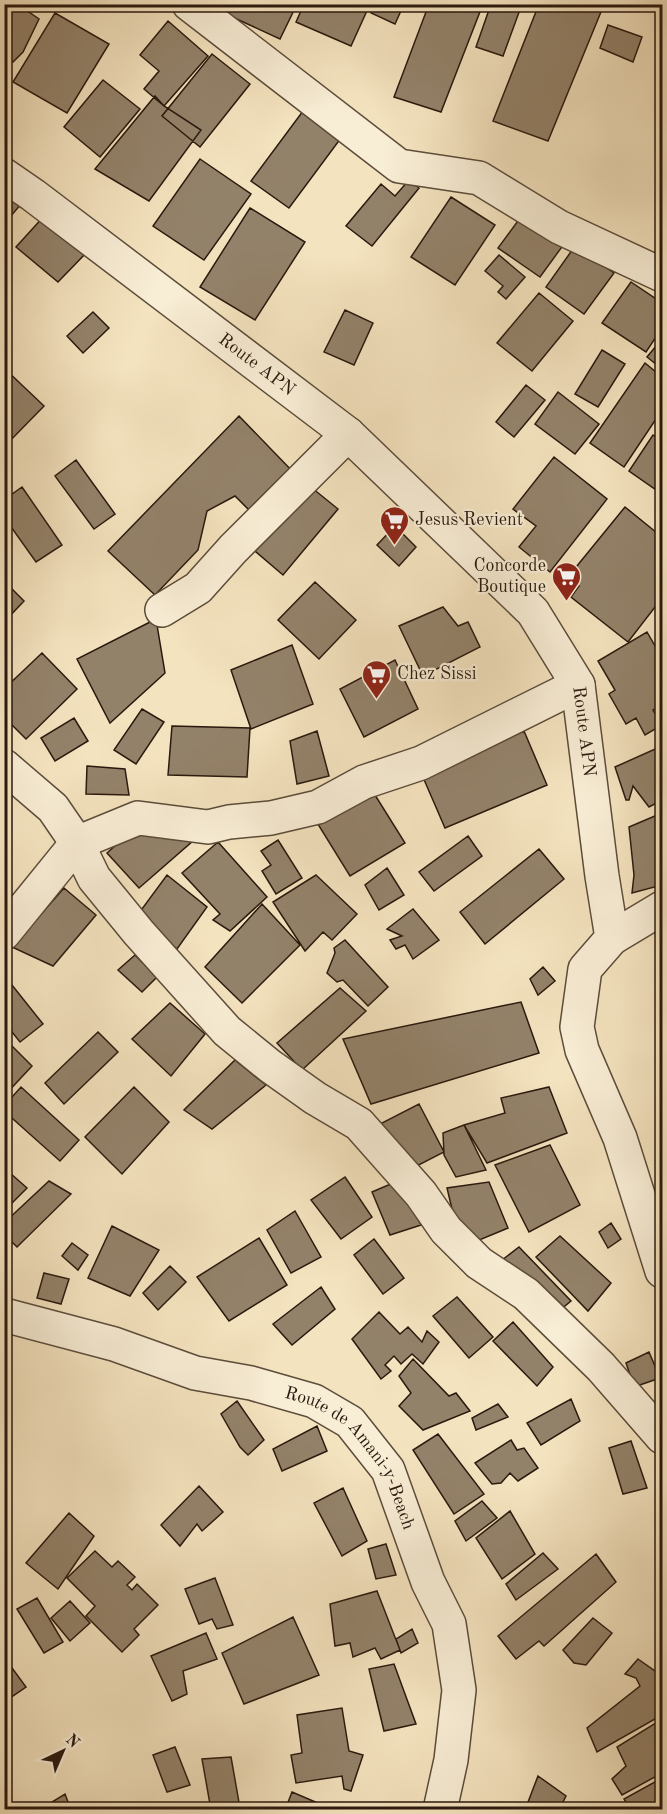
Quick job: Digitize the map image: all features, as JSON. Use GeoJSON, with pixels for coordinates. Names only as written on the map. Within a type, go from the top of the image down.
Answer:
{"type":"FeatureCollection","features":[{"type":"Feature","properties":{"kind":"street"},"geometry":{"type":"LineString","coordinates":[[189,4],[399,166],[479,178],[560,227],[663,275]]}},
{"type":"Feature","properties":{"kind":"street","name":"Route APN"},"geometry":{"type":"LineString","coordinates":[[4,176],[33,195],[348,434],[533,612],[578,685],[612,938]]}},
{"type":"Feature","properties":{"kind":"street"},"geometry":{"type":"LineString","coordinates":[[162,610],[198,588],[233,549],[348,434]]}},
{"type":"Feature","properties":{"kind":"street"},"geometry":{"type":"LineString","coordinates":[[4,933],[77,843],[138,818],[208,827],[229,822],[271,818],[318,807],[364,782],[421,763],[578,685]]}},
{"type":"Feature","properties":{"kind":"street"},"geometry":{"type":"LineString","coordinates":[[4,766],[53,808],[77,843],[94,878],[139,933],[227,1031],[315,1098],[359,1124],[422,1194],[446,1230],[479,1263],[526,1294],[601,1367],[663,1437]]}},
{"type":"Feature","properties":{"kind":"street"},"geometry":{"type":"LineString","coordinates":[[663,908],[612,938],[585,969],[577,1027],[582,1050],[620,1138],[663,1271]]}},
{"type":"Feature","properties":{"kind":"street","name":"Route de Amani-y-Beach"},"geometry":{"type":"LineString","coordinates":[[7,1321],[114,1344],[195,1373],[251,1383],[314,1401],[350,1422],[388,1470],[428,1582],[448,1624],[459,1690],[451,1760],[440,1809]]}},
{"type":"Feature","properties":{"kind":"building"},"geometry":{"type":"Polygon","coordinates":[[[4,4],[17,4],[39,19],[23,52],[13,62],[4,57],[4,4]]]}},
{"type":"Feature","properties":{"kind":"building"},"geometry":{"type":"Polygon","coordinates":[[[204,4],[297,4],[280,39],[204,4]]]}},
{"type":"Feature","properties":{"kind":"building"},"geometry":{"type":"Polygon","coordinates":[[[304,4],[370,4],[351,46],[296,22],[304,4]]]}},
{"type":"Feature","properties":{"kind":"building"},"geometry":{"type":"Polygon","coordinates":[[[375,4],[404,4],[395,24],[371,13],[375,4]]]}},
{"type":"Feature","properties":{"kind":"building"},"geometry":{"type":"Polygon","coordinates":[[[429,4],[483,4],[441,112],[394,97],[429,4]]]}},
{"type":"Feature","properties":{"kind":"building"},"geometry":{"type":"Polygon","coordinates":[[[491,4],[522,4],[503,56],[476,47],[491,4]]]}},
{"type":"Feature","properties":{"kind":"building"},"geometry":{"type":"Polygon","coordinates":[[[539,4],[595,4],[603,7],[548,141],[493,121],[539,4]]]}},
{"type":"Feature","properties":{"kind":"building"},"geometry":{"type":"Polygon","coordinates":[[[55,13],[109,44],[67,113],[13,82],[55,13]]]}},
{"type":"Feature","properties":{"kind":"building"},"geometry":{"type":"Polygon","coordinates":[[[168,21],[208,56],[164,106],[144,89],[159,71],[140,55],[168,21]]]}},
{"type":"Feature","properties":{"kind":"building"},"geometry":{"type":"Polygon","coordinates":[[[608,25],[642,37],[633,62],[600,48],[608,25]]]}},
{"type":"Feature","properties":{"kind":"building"},"geometry":{"type":"Polygon","coordinates":[[[212,54],[250,84],[200,147],[162,116],[212,54]]]}},
{"type":"Feature","properties":{"kind":"building"},"geometry":{"type":"Polygon","coordinates":[[[103,80],[140,109],[100,157],[64,127],[103,80]]]}},
{"type":"Feature","properties":{"kind":"building"},"geometry":{"type":"Polygon","coordinates":[[[155,96],[164,106],[201,130],[149,201],[95,169],[155,96]]]}},
{"type":"Feature","properties":{"kind":"building"},"geometry":{"type":"Polygon","coordinates":[[[303,111],[341,138],[289,208],[251,181],[303,111]]]}},
{"type":"Feature","properties":{"kind":"building"},"geometry":{"type":"Polygon","coordinates":[[[200,159],[251,194],[204,260],[153,226],[200,159]]]}},
{"type":"Feature","properties":{"kind":"building"},"geometry":{"type":"Polygon","coordinates":[[[409,180],[419,188],[372,246],[346,226],[381,184],[395,196],[409,180]]]}},
{"type":"Feature","properties":{"kind":"building"},"geometry":{"type":"Polygon","coordinates":[[[4,193],[22,203],[4,224],[4,193]]]}},
{"type":"Feature","properties":{"kind":"building"},"geometry":{"type":"Polygon","coordinates":[[[451,197],[495,225],[455,285],[411,257],[451,197]]]}},
{"type":"Feature","properties":{"kind":"building"},"geometry":{"type":"Polygon","coordinates":[[[250,208],[305,242],[255,320],[200,287],[250,208]]]}},
{"type":"Feature","properties":{"kind":"building"},"geometry":{"type":"Polygon","coordinates":[[[523,214],[564,244],[540,277],[498,248],[523,214]]]}},
{"type":"Feature","properties":{"kind":"building"},"geometry":{"type":"Polygon","coordinates":[[[45,215],[88,251],[58,282],[16,247],[45,215]]]}},
{"type":"Feature","properties":{"kind":"building"},"geometry":{"type":"Polygon","coordinates":[[[575,246],[614,273],[584,314],[546,287],[575,246]]]}},
{"type":"Feature","properties":{"kind":"building"},"geometry":{"type":"Polygon","coordinates":[[[499,255],[525,277],[506,299],[498,292],[503,286],[485,271],[499,255]]]}},
{"type":"Feature","properties":{"kind":"building"},"geometry":{"type":"Polygon","coordinates":[[[631,282],[662,303],[662,328],[646,352],[602,323],[631,282]]]}},
{"type":"Feature","properties":{"kind":"building"},"geometry":{"type":"Polygon","coordinates":[[[539,293],[573,321],[532,371],[497,343],[539,293]]]}},
{"type":"Feature","properties":{"kind":"building"},"geometry":{"type":"Polygon","coordinates":[[[345,310],[373,323],[354,365],[324,352],[345,310]]]}},
{"type":"Feature","properties":{"kind":"building"},"geometry":{"type":"Polygon","coordinates":[[[93,312],[109,328],[83,353],[67,336],[93,312]]]}},
{"type":"Feature","properties":{"kind":"building"},"geometry":{"type":"Polygon","coordinates":[[[662,339],[662,369],[647,357],[662,339]]]}},
{"type":"Feature","properties":{"kind":"building"},"geometry":{"type":"Polygon","coordinates":[[[602,350],[625,364],[598,407],[575,394],[602,350]]]}},
{"type":"Feature","properties":{"kind":"building"},"geometry":{"type":"Polygon","coordinates":[[[645,363],[662,377],[662,410],[624,467],[590,443],[645,363]]]}},
{"type":"Feature","properties":{"kind":"building"},"geometry":{"type":"Polygon","coordinates":[[[4,368],[44,406],[4,447],[4,368]]]}},
{"type":"Feature","properties":{"kind":"building"},"geometry":{"type":"Polygon","coordinates":[[[526,385],[545,400],[514,437],[496,422],[526,385]]]}},
{"type":"Feature","properties":{"kind":"building"},"geometry":{"type":"Polygon","coordinates":[[[558,392],[599,424],[575,454],[535,424],[558,392]]]}},
{"type":"Feature","properties":{"kind":"building"},"geometry":{"type":"Polygon","coordinates":[[[239,416],[296,475],[254,515],[235,496],[207,511],[198,550],[155,595],[108,551],[239,416]]]}},
{"type":"Feature","properties":{"kind":"building"},"geometry":{"type":"Polygon","coordinates":[[[653,435],[662,441],[662,494],[629,471],[653,435]]]}},
{"type":"Feature","properties":{"kind":"building"},"geometry":{"type":"Polygon","coordinates":[[[554,457],[607,499],[550,572],[519,547],[536,526],[513,509],[554,457]]]}},
{"type":"Feature","properties":{"kind":"building"},"geometry":{"type":"Polygon","coordinates":[[[76,460],[115,514],[94,529],[55,476],[76,460]]]}},
{"type":"Feature","properties":{"kind":"building"},"geometry":{"type":"Polygon","coordinates":[[[296,475],[338,509],[283,575],[242,540],[296,475]]]}},
{"type":"Feature","properties":{"kind":"building"},"geometry":{"type":"Polygon","coordinates":[[[22,487],[62,545],[36,562],[4,517],[4,500],[22,487]]]}},
{"type":"Feature","properties":{"kind":"building"},"geometry":{"type":"Polygon","coordinates":[[[625,507],[662,537],[662,598],[628,642],[571,597],[579,586],[568,577],[625,507]]]}},
{"type":"Feature","properties":{"kind":"building"},"geometry":{"type":"Polygon","coordinates":[[[395,526],[416,547],[399,566],[377,545],[395,526]]]}},
{"type":"Feature","properties":{"kind":"building"},"geometry":{"type":"Polygon","coordinates":[[[4,581],[24,601],[4,622],[4,581]]]}},
{"type":"Feature","properties":{"kind":"building"},"geometry":{"type":"Polygon","coordinates":[[[315,582],[356,620],[319,659],[278,620],[315,582]]]}},
{"type":"Feature","properties":{"kind":"building"},"geometry":{"type":"Polygon","coordinates":[[[443,607],[458,626],[468,622],[480,647],[423,676],[399,626],[443,607]]]}},
{"type":"Feature","properties":{"kind":"building"},"geometry":{"type":"Polygon","coordinates":[[[156,619],[165,673],[110,723],[77,659],[156,619]]]}},
{"type":"Feature","properties":{"kind":"building"},"geometry":{"type":"Polygon","coordinates":[[[647,632],[662,658],[662,705],[653,710],[662,725],[645,735],[636,718],[626,724],[609,694],[615,690],[598,661],[647,632]]]}},
{"type":"Feature","properties":{"kind":"building"},"geometry":{"type":"Polygon","coordinates":[[[292,645],[313,704],[251,729],[231,670],[292,645]]]}},
{"type":"Feature","properties":{"kind":"building"},"geometry":{"type":"Polygon","coordinates":[[[42,653],[77,689],[26,739],[4,717],[4,689],[42,653]]]}},
{"type":"Feature","properties":{"kind":"building"},"geometry":{"type":"Polygon","coordinates":[[[395,660],[418,709],[364,737],[340,689],[395,660]]]}},
{"type":"Feature","properties":{"kind":"building"},"geometry":{"type":"Polygon","coordinates":[[[142,709],[164,722],[136,764],[114,750],[142,709]]]}},
{"type":"Feature","properties":{"kind":"building"},"geometry":{"type":"Polygon","coordinates":[[[74,718],[88,741],[55,761],[41,738],[74,718]]]}},
{"type":"Feature","properties":{"kind":"building"},"geometry":{"type":"Polygon","coordinates":[[[172,726],[250,728],[247,777],[168,775],[172,726]]]}},
{"type":"Feature","properties":{"kind":"building"},"geometry":{"type":"Polygon","coordinates":[[[317,731],[329,776],[297,784],[290,741],[317,731]]]}},
{"type":"Feature","properties":{"kind":"building"},"geometry":{"type":"Polygon","coordinates":[[[524,731],[547,785],[445,828],[422,775],[524,731]]]}},
{"type":"Feature","properties":{"kind":"building"},"geometry":{"type":"Polygon","coordinates":[[[662,746],[662,800],[649,807],[633,786],[629,800],[626,800],[615,767],[662,746]]]}},
{"type":"Feature","properties":{"kind":"building"},"geometry":{"type":"Polygon","coordinates":[[[87,766],[125,769],[129,795],[86,794],[87,766]]]}},
{"type":"Feature","properties":{"kind":"building"},"geometry":{"type":"Polygon","coordinates":[[[370,787],[405,843],[350,876],[316,821],[370,787]]]}},
{"type":"Feature","properties":{"kind":"building"},"geometry":{"type":"Polygon","coordinates":[[[662,813],[662,885],[632,893],[634,875],[629,827],[662,813]]]}},
{"type":"Feature","properties":{"kind":"building"},"geometry":{"type":"Polygon","coordinates":[[[139,824],[194,840],[139,888],[107,853],[139,824]]]}},
{"type":"Feature","properties":{"kind":"building"},"geometry":{"type":"Polygon","coordinates":[[[468,836],[482,856],[434,891],[419,872],[468,836]]]}},
{"type":"Feature","properties":{"kind":"building"},"geometry":{"type":"Polygon","coordinates":[[[278,840],[302,878],[276,894],[262,871],[271,865],[261,851],[278,840]]]}},
{"type":"Feature","properties":{"kind":"building"},"geometry":{"type":"Polygon","coordinates":[[[218,842],[267,897],[230,931],[213,920],[220,914],[182,873],[218,842]]]}},
{"type":"Feature","properties":{"kind":"building"},"geometry":{"type":"Polygon","coordinates":[[[539,849],[564,879],[485,944],[460,912],[539,849]]]}},
{"type":"Feature","properties":{"kind":"building"},"geometry":{"type":"Polygon","coordinates":[[[387,868],[404,895],[379,910],[365,885],[387,868]]]}},
{"type":"Feature","properties":{"kind":"building"},"geometry":{"type":"Polygon","coordinates":[[[167,875],[207,907],[177,949],[136,917],[167,875]]]}},
{"type":"Feature","properties":{"kind":"building"},"geometry":{"type":"Polygon","coordinates":[[[316,875],[357,914],[332,940],[323,932],[305,951],[273,902],[316,875]]]}},
{"type":"Feature","properties":{"kind":"building"},"geometry":{"type":"Polygon","coordinates":[[[64,888],[96,915],[53,966],[12,947],[64,888]]]}},
{"type":"Feature","properties":{"kind":"building"},"geometry":{"type":"Polygon","coordinates":[[[262,904],[300,945],[242,1003],[205,967],[262,904]]]}},
{"type":"Feature","properties":{"kind":"building"},"geometry":{"type":"Polygon","coordinates":[[[413,909],[439,940],[413,959],[405,945],[396,949],[390,940],[402,936],[387,929],[413,909]]]}},
{"type":"Feature","properties":{"kind":"building"},"geometry":{"type":"Polygon","coordinates":[[[345,940],[388,987],[368,1006],[343,980],[337,982],[327,973],[335,953],[334,948],[345,940]]]}},
{"type":"Feature","properties":{"kind":"building"},"geometry":{"type":"Polygon","coordinates":[[[135,955],[157,977],[142,992],[118,970],[135,955]]]}},
{"type":"Feature","properties":{"kind":"building"},"geometry":{"type":"Polygon","coordinates":[[[543,967],[555,981],[538,995],[530,979],[543,967]]]}},
{"type":"Feature","properties":{"kind":"building"},"geometry":{"type":"Polygon","coordinates":[[[4,975],[43,1024],[20,1042],[4,1022],[4,975]]]}},
{"type":"Feature","properties":{"kind":"building"},"geometry":{"type":"Polygon","coordinates":[[[340,988],[366,1011],[302,1070],[277,1043],[340,988]]]}},
{"type":"Feature","properties":{"kind":"building"},"geometry":{"type":"Polygon","coordinates":[[[521,1002],[539,1053],[371,1104],[343,1039],[521,1002]]]}},
{"type":"Feature","properties":{"kind":"building"},"geometry":{"type":"Polygon","coordinates":[[[170,1003],[205,1034],[171,1076],[132,1039],[170,1003]]]}},
{"type":"Feature","properties":{"kind":"building"},"geometry":{"type":"Polygon","coordinates":[[[98,1032],[118,1052],[64,1104],[45,1083],[98,1032]]]}},
{"type":"Feature","properties":{"kind":"building"},"geometry":{"type":"Polygon","coordinates":[[[11,1045],[32,1066],[4,1096],[4,1051],[11,1045]]]}},
{"type":"Feature","properties":{"kind":"building"},"geometry":{"type":"Polygon","coordinates":[[[235,1060],[266,1085],[212,1129],[184,1110],[235,1060]]]}},
{"type":"Feature","properties":{"kind":"building"},"geometry":{"type":"Polygon","coordinates":[[[21,1087],[79,1140],[60,1161],[4,1111],[4,1106],[21,1087]]]}},
{"type":"Feature","properties":{"kind":"building"},"geometry":{"type":"Polygon","coordinates":[[[134,1087],[169,1122],[122,1174],[85,1137],[134,1087]]]}},
{"type":"Feature","properties":{"kind":"building"},"geometry":{"type":"Polygon","coordinates":[[[549,1087],[567,1133],[487,1163],[464,1125],[505,1113],[501,1098],[549,1087]]]}},
{"type":"Feature","properties":{"kind":"building"},"geometry":{"type":"Polygon","coordinates":[[[419,1104],[444,1152],[405,1172],[380,1124],[419,1104]]]}},
{"type":"Feature","properties":{"kind":"building"},"geometry":{"type":"Polygon","coordinates":[[[464,1125],[486,1170],[456,1177],[444,1155],[443,1133],[464,1125]]]}},
{"type":"Feature","properties":{"kind":"building"},"geometry":{"type":"Polygon","coordinates":[[[550,1145],[580,1205],[529,1232],[495,1165],[550,1145]]]}},
{"type":"Feature","properties":{"kind":"building"},"geometry":{"type":"Polygon","coordinates":[[[10,1173],[27,1188],[4,1211],[4,1180],[10,1173]]]}},
{"type":"Feature","properties":{"kind":"building"},"geometry":{"type":"Polygon","coordinates":[[[345,1177],[372,1217],[341,1239],[311,1200],[345,1177]]]}},
{"type":"Feature","properties":{"kind":"building"},"geometry":{"type":"Polygon","coordinates":[[[400,1180],[421,1225],[390,1235],[372,1192],[400,1180]]]}},
{"type":"Feature","properties":{"kind":"building"},"geometry":{"type":"Polygon","coordinates":[[[49,1181],[71,1194],[17,1247],[4,1234],[4,1223],[49,1181]]]}},
{"type":"Feature","properties":{"kind":"building"},"geometry":{"type":"Polygon","coordinates":[[[489,1182],[508,1228],[477,1241],[455,1222],[447,1188],[489,1182]]]}},
{"type":"Feature","properties":{"kind":"building"},"geometry":{"type":"Polygon","coordinates":[[[295,1211],[321,1257],[291,1273],[267,1230],[295,1211]]]}},
{"type":"Feature","properties":{"kind":"building"},"geometry":{"type":"Polygon","coordinates":[[[611,1223],[621,1239],[608,1248],[599,1232],[611,1223]]]}},
{"type":"Feature","properties":{"kind":"building"},"geometry":{"type":"Polygon","coordinates":[[[112,1226],[159,1250],[130,1296],[88,1278],[112,1226]]]}},
{"type":"Feature","properties":{"kind":"building"},"geometry":{"type":"Polygon","coordinates":[[[560,1236],[611,1283],[588,1311],[536,1257],[560,1236]]]}},
{"type":"Feature","properties":{"kind":"building"},"geometry":{"type":"Polygon","coordinates":[[[259,1238],[287,1285],[229,1321],[197,1277],[259,1238]]]}},
{"type":"Feature","properties":{"kind":"building"},"geometry":{"type":"Polygon","coordinates":[[[374,1239],[404,1278],[383,1294],[354,1255],[374,1239]]]}},
{"type":"Feature","properties":{"kind":"building"},"geometry":{"type":"Polygon","coordinates":[[[72,1243],[88,1255],[78,1270],[62,1256],[72,1243]]]}},
{"type":"Feature","properties":{"kind":"building"},"geometry":{"type":"Polygon","coordinates":[[[519,1247],[571,1301],[554,1315],[493,1267],[519,1247]]]}},
{"type":"Feature","properties":{"kind":"building"},"geometry":{"type":"Polygon","coordinates":[[[170,1266],[186,1282],[158,1310],[143,1293],[170,1266]]]}},
{"type":"Feature","properties":{"kind":"building"},"geometry":{"type":"Polygon","coordinates":[[[44,1273],[69,1279],[61,1304],[37,1298],[44,1273]]]}},
{"type":"Feature","properties":{"kind":"building"},"geometry":{"type":"Polygon","coordinates":[[[321,1287],[335,1309],[292,1345],[273,1324],[321,1287]]]}},
{"type":"Feature","properties":{"kind":"building"},"geometry":{"type":"Polygon","coordinates":[[[457,1297],[493,1337],[469,1358],[433,1316],[457,1297]]]}},
{"type":"Feature","properties":{"kind":"building"},"geometry":{"type":"Polygon","coordinates":[[[379,1312],[400,1334],[408,1327],[422,1342],[427,1331],[439,1342],[423,1364],[412,1354],[401,1364],[394,1356],[385,1365],[391,1371],[381,1379],[352,1339],[379,1312]]]}},
{"type":"Feature","properties":{"kind":"building"},"geometry":{"type":"Polygon","coordinates":[[[513,1322],[553,1367],[537,1386],[493,1341],[513,1322]]]}},
{"type":"Feature","properties":{"kind":"building"},"geometry":{"type":"Polygon","coordinates":[[[649,1352],[660,1378],[634,1387],[626,1363],[649,1352]]]}},
{"type":"Feature","properties":{"kind":"building"},"geometry":{"type":"Polygon","coordinates":[[[413,1359],[449,1396],[456,1393],[470,1411],[423,1430],[399,1406],[411,1393],[399,1376],[413,1359]]]}},
{"type":"Feature","properties":{"kind":"building"},"geometry":{"type":"Polygon","coordinates":[[[571,1399],[580,1421],[541,1445],[527,1423],[571,1399]]]}},
{"type":"Feature","properties":{"kind":"building"},"geometry":{"type":"Polygon","coordinates":[[[237,1401],[264,1440],[248,1455],[240,1447],[221,1414],[237,1401]]]}},
{"type":"Feature","properties":{"kind":"building"},"geometry":{"type":"Polygon","coordinates":[[[498,1404],[508,1417],[476,1430],[472,1418],[498,1404]]]}},
{"type":"Feature","properties":{"kind":"building"},"geometry":{"type":"Polygon","coordinates":[[[317,1426],[327,1451],[282,1471],[273,1449],[317,1426]]]}},
{"type":"Feature","properties":{"kind":"building"},"geometry":{"type":"Polygon","coordinates":[[[438,1434],[484,1494],[454,1514],[413,1450],[438,1434]]]}},
{"type":"Feature","properties":{"kind":"building"},"geometry":{"type":"Polygon","coordinates":[[[511,1440],[517,1450],[524,1448],[538,1468],[518,1481],[510,1473],[501,1483],[492,1484],[475,1463],[511,1440]]]}},
{"type":"Feature","properties":{"kind":"building"},"geometry":{"type":"Polygon","coordinates":[[[631,1441],[647,1488],[623,1494],[609,1448],[631,1441]]]}},
{"type":"Feature","properties":{"kind":"building"},"geometry":{"type":"Polygon","coordinates":[[[199,1486],[223,1512],[202,1531],[197,1524],[180,1546],[161,1525],[199,1486]]]}},
{"type":"Feature","properties":{"kind":"building"},"geometry":{"type":"Polygon","coordinates":[[[343,1488],[367,1541],[342,1556],[314,1503],[343,1488]]]}},
{"type":"Feature","properties":{"kind":"building"},"geometry":{"type":"Polygon","coordinates":[[[482,1501],[497,1518],[466,1541],[455,1521],[482,1501]]]}},
{"type":"Feature","properties":{"kind":"building"},"geometry":{"type":"Polygon","coordinates":[[[510,1511],[535,1554],[502,1579],[476,1538],[510,1511]]]}},
{"type":"Feature","properties":{"kind":"building"},"geometry":{"type":"Polygon","coordinates":[[[69,1513],[94,1536],[58,1589],[26,1563],[69,1513]]]}},
{"type":"Feature","properties":{"kind":"building"},"geometry":{"type":"Polygon","coordinates":[[[386,1544],[396,1575],[376,1579],[368,1549],[386,1544]]]}},
{"type":"Feature","properties":{"kind":"building"},"geometry":{"type":"Polygon","coordinates":[[[95,1551],[112,1567],[118,1561],[135,1577],[127,1585],[132,1590],[137,1584],[158,1605],[134,1629],[139,1635],[122,1652],[86,1616],[95,1606],[67,1578],[95,1551]]]}},
{"type":"Feature","properties":{"kind":"building"},"geometry":{"type":"Polygon","coordinates":[[[543,1553],[558,1569],[516,1600],[506,1584],[543,1553]]]}},
{"type":"Feature","properties":{"kind":"building"},"geometry":{"type":"Polygon","coordinates":[[[596,1554],[616,1582],[544,1646],[539,1641],[516,1659],[498,1636],[596,1554]]]}},
{"type":"Feature","properties":{"kind":"building"},"geometry":{"type":"Polygon","coordinates":[[[215,1578],[233,1625],[217,1629],[212,1619],[199,1624],[185,1589],[215,1578]]]}},
{"type":"Feature","properties":{"kind":"building"},"geometry":{"type":"Polygon","coordinates":[[[377,1591],[400,1650],[381,1659],[375,1648],[353,1657],[350,1643],[335,1646],[330,1604],[377,1591]]]}},
{"type":"Feature","properties":{"kind":"building"},"geometry":{"type":"Polygon","coordinates":[[[37,1598],[63,1642],[44,1653],[17,1609],[37,1598]]]}},
{"type":"Feature","properties":{"kind":"building"},"geometry":{"type":"Polygon","coordinates":[[[70,1601],[90,1623],[70,1641],[51,1618],[70,1601]]]}},
{"type":"Feature","properties":{"kind":"building"},"geometry":{"type":"Polygon","coordinates":[[[293,1617],[319,1675],[244,1704],[222,1653],[293,1617]]]}},
{"type":"Feature","properties":{"kind":"building"},"geometry":{"type":"Polygon","coordinates":[[[593,1618],[612,1633],[586,1665],[574,1663],[563,1650],[593,1618]]]}},
{"type":"Feature","properties":{"kind":"building"},"geometry":{"type":"Polygon","coordinates":[[[412,1629],[418,1643],[401,1653],[396,1639],[412,1629]]]}},
{"type":"Feature","properties":{"kind":"building"},"geometry":{"type":"Polygon","coordinates":[[[206,1633],[217,1659],[183,1671],[187,1694],[172,1701],[151,1656],[206,1633]]]}},
{"type":"Feature","properties":{"kind":"building"},"geometry":{"type":"Polygon","coordinates":[[[4,1657],[26,1687],[4,1702],[4,1657]]]}},
{"type":"Feature","properties":{"kind":"building"},"geometry":{"type":"Polygon","coordinates":[[[638,1659],[662,1676],[662,1715],[597,1752],[587,1728],[640,1686],[636,1678],[625,1674],[638,1659]]]}},
{"type":"Feature","properties":{"kind":"building"},"geometry":{"type":"Polygon","coordinates":[[[394,1664],[416,1724],[384,1731],[369,1669],[394,1664]]]}},
{"type":"Feature","properties":{"kind":"building"},"geometry":{"type":"Polygon","coordinates":[[[342,1708],[349,1751],[363,1755],[351,1791],[344,1789],[342,1776],[296,1783],[291,1755],[302,1753],[297,1715],[342,1708]]]}},
{"type":"Feature","properties":{"kind":"building"},"geometry":{"type":"Polygon","coordinates":[[[662,1719],[662,1773],[622,1795],[612,1779],[626,1766],[617,1747],[662,1719]]]}},
{"type":"Feature","properties":{"kind":"building"},"geometry":{"type":"Polygon","coordinates":[[[175,1747],[190,1785],[167,1792],[153,1755],[175,1747]]]}},
{"type":"Feature","properties":{"kind":"building"},"geometry":{"type":"Polygon","coordinates":[[[231,1757],[240,1808],[211,1810],[202,1759],[231,1757]]]}},
{"type":"Feature","properties":{"kind":"building"},"geometry":{"type":"Polygon","coordinates":[[[538,1776],[566,1796],[559,1810],[525,1810],[538,1776]]]}},
{"type":"Feature","properties":{"kind":"building"},"geometry":{"type":"Polygon","coordinates":[[[662,1778],[662,1810],[631,1810],[624,1799],[662,1778]]]}},
{"type":"Feature","properties":{"kind":"building"},"geometry":{"type":"Polygon","coordinates":[[[292,1792],[334,1810],[285,1810],[292,1792]]]}},
{"type":"Feature","properties":{"kind":"building"},"geometry":{"type":"Polygon","coordinates":[[[65,1794],[71,1810],[49,1810],[47,1805],[65,1794]]]}},
{"type":"Feature","properties":{"kind":"place","name":"Jesus Revient"},"geometry":{"type":"Point","coordinates":[394,546]}},
{"type":"Feature","properties":{"kind":"place","name":"Concorde Boutique"},"geometry":{"type":"Point","coordinates":[567,602]}},
{"type":"Feature","properties":{"kind":"place","name":"Chez Sissi"},"geometry":{"type":"Point","coordinates":[376,700]}}]}
